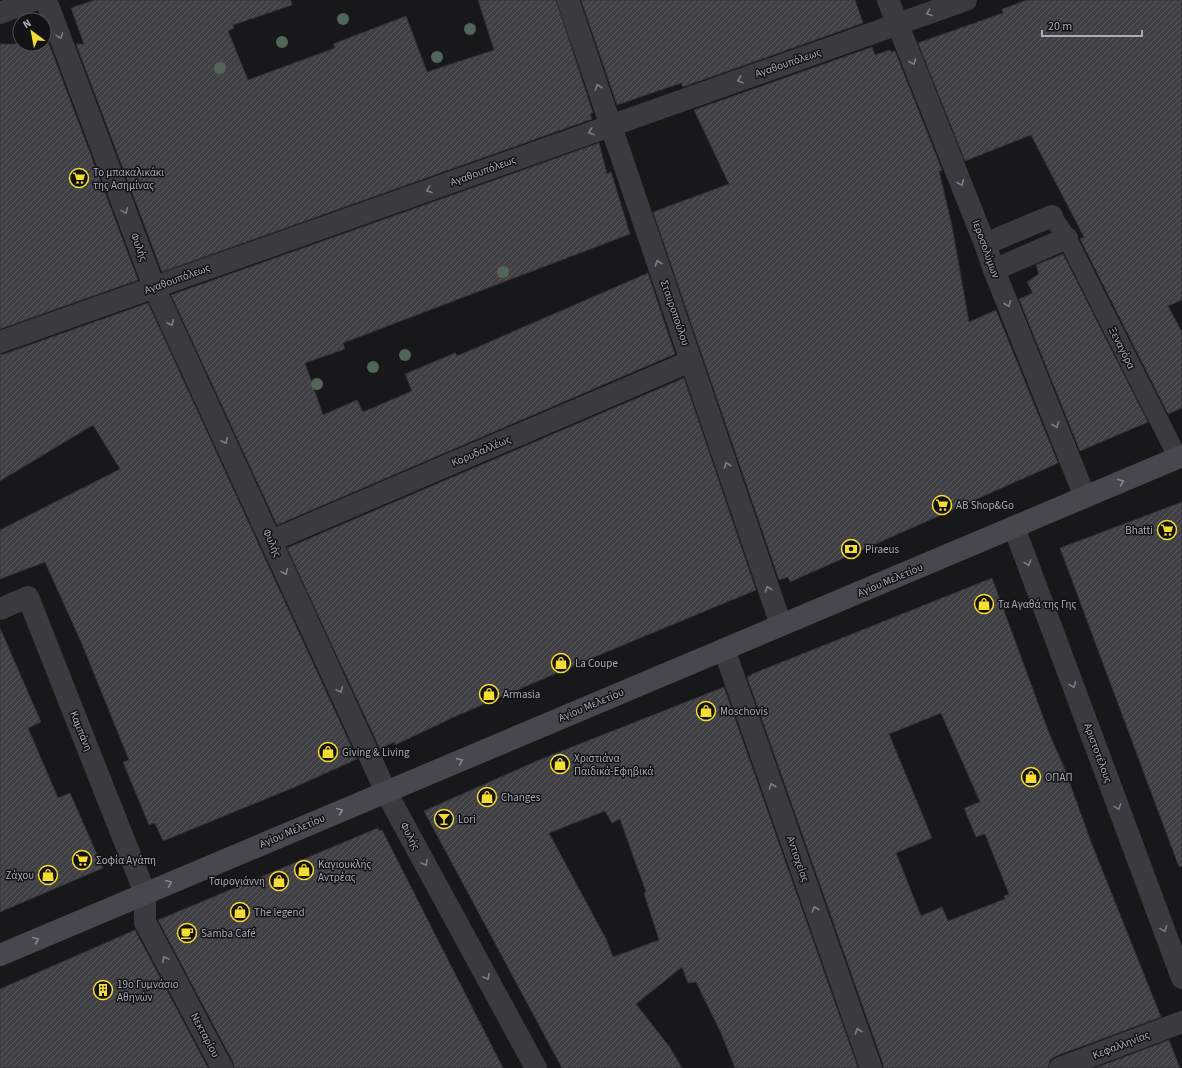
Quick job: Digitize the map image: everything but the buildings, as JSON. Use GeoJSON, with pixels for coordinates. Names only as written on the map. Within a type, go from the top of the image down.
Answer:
{"type":"FeatureCollection","features":[{"type":"Feature","properties":{"kind":"main road","name":"Αγίου Μελετίου"},"geometry":{"type":"LineString","coordinates":[[0,955],[1180,457]]}},
{"type":"Feature","properties":{"kind":"street"},"geometry":{"type":"LineString","coordinates":[[0,13],[34,0]]}},
{"type":"Feature","properties":{"kind":"street","name":"Φυλής"},"geometry":{"type":"LineString","coordinates":[[46,0],[154,287],[386,792],[536,1068]]}},
{"type":"Feature","properties":{"kind":"street","name":"Σταυροπούλου"},"geometry":{"type":"LineString","coordinates":[[568,0],[781,626]]}},
{"type":"Feature","properties":{"kind":"street","name":"Ιεροσολύμων"},"geometry":{"type":"LineString","coordinates":[[888,0],[1085,497]]}},
{"type":"Feature","properties":{"kind":"street","name":"Αγαθουπόλεως"},"geometry":{"type":"LineString","coordinates":[[0,342],[966,0]]}},
{"type":"Feature","properties":{"kind":"street","name":"Ξεναγόρα"},"geometry":{"type":"LineString","coordinates":[[985,244],[1052,216]]}},
{"type":"Feature","properties":{"kind":"street"},"geometry":{"type":"LineString","coordinates":[[994,270],[1067,238]]}},
{"type":"Feature","properties":{"kind":"street","name":"Κορυδαλλέως"},"geometry":{"type":"LineString","coordinates":[[271,540],[691,361]]}},
{"type":"Feature","properties":{"kind":"street","name":"Αριστοτέλους"},"geometry":{"type":"LineString","coordinates":[[1014,527],[1182,978]]}},
{"type":"Feature","properties":{"kind":"street","name":"Καμπάνη"},"geometry":{"type":"LineString","coordinates":[[0,609],[28,597],[146,893]]}},
{"type":"Feature","properties":{"kind":"street","name":"Αντιοχείας"},"geometry":{"type":"LineString","coordinates":[[724,649],[871,1068]]}},
{"type":"Feature","properties":{"kind":"street","name":"Νεκταρίου"},"geometry":{"type":"LineString","coordinates":[[146,893],[145,922],[222,1068]]}},
{"type":"Feature","properties":{"kind":"street","name":"Κεφαλληνίας"},"geometry":{"type":"LineString","coordinates":[[1060,1068],[1182,1022]]}},
{"type":"Feature","properties":{"kind":"lane","name":"Ξεναγόρα"},"geometry":{"type":"LineString","coordinates":[[1052,216],[1067,238],[1180,457]]}},
{"type":"Feature","properties":{"kind":"place","name":"Το μπακαλικάκι της Ασημίνας"},"geometry":{"type":"Point","coordinates":[79,178]}},
{"type":"Feature","properties":{"kind":"place","name":"ΑΒ Shop&Go"},"geometry":{"type":"Point","coordinates":[942,505]}},
{"type":"Feature","properties":{"kind":"place","name":"Bhatti"},"geometry":{"type":"Point","coordinates":[1167,530]}},
{"type":"Feature","properties":{"kind":"place","name":"Piraeus"},"geometry":{"type":"Point","coordinates":[851,549]}},
{"type":"Feature","properties":{"kind":"place","name":"Τα Αγαθά της Γης"},"geometry":{"type":"Point","coordinates":[984,604]}},
{"type":"Feature","properties":{"kind":"place","name":"La Coupe"},"geometry":{"type":"Point","coordinates":[561,663]}},
{"type":"Feature","properties":{"kind":"place","name":"Armasia"},"geometry":{"type":"Point","coordinates":[489,694]}},
{"type":"Feature","properties":{"kind":"place","name":"Moschovis"},"geometry":{"type":"Point","coordinates":[706,711]}},
{"type":"Feature","properties":{"kind":"place","name":"Giving & Living"},"geometry":{"type":"Point","coordinates":[328,752]}},
{"type":"Feature","properties":{"kind":"place","name":"Χριστιάνα Παιδικά-Εφηβικά"},"geometry":{"type":"Point","coordinates":[560,764]}},
{"type":"Feature","properties":{"kind":"place","name":"ΟΠΑΠ"},"geometry":{"type":"Point","coordinates":[1031,777]}},
{"type":"Feature","properties":{"kind":"place","name":"Changes"},"geometry":{"type":"Point","coordinates":[487,797]}},
{"type":"Feature","properties":{"kind":"place","name":"Lori"},"geometry":{"type":"Point","coordinates":[444,819]}},
{"type":"Feature","properties":{"kind":"place","name":"Σοφία Αγάπη"},"geometry":{"type":"Point","coordinates":[82,860]}},
{"type":"Feature","properties":{"kind":"place","name":"Καγιουκλής Αντρέας"},"geometry":{"type":"Point","coordinates":[304,870]}},
{"type":"Feature","properties":{"kind":"place","name":"Ζάχου"},"geometry":{"type":"Point","coordinates":[48,875]}},
{"type":"Feature","properties":{"kind":"place","name":"Τσιρογιάννη"},"geometry":{"type":"Point","coordinates":[279,881]}},
{"type":"Feature","properties":{"kind":"place","name":"The legend"},"geometry":{"type":"Point","coordinates":[240,912]}},
{"type":"Feature","properties":{"kind":"place","name":"Samba Café"},"geometry":{"type":"Point","coordinates":[187,933]}},
{"type":"Feature","properties":{"kind":"place","name":"19o Γυμνάσιο Αθηνών"},"geometry":{"type":"Point","coordinates":[103,990]}}]}
